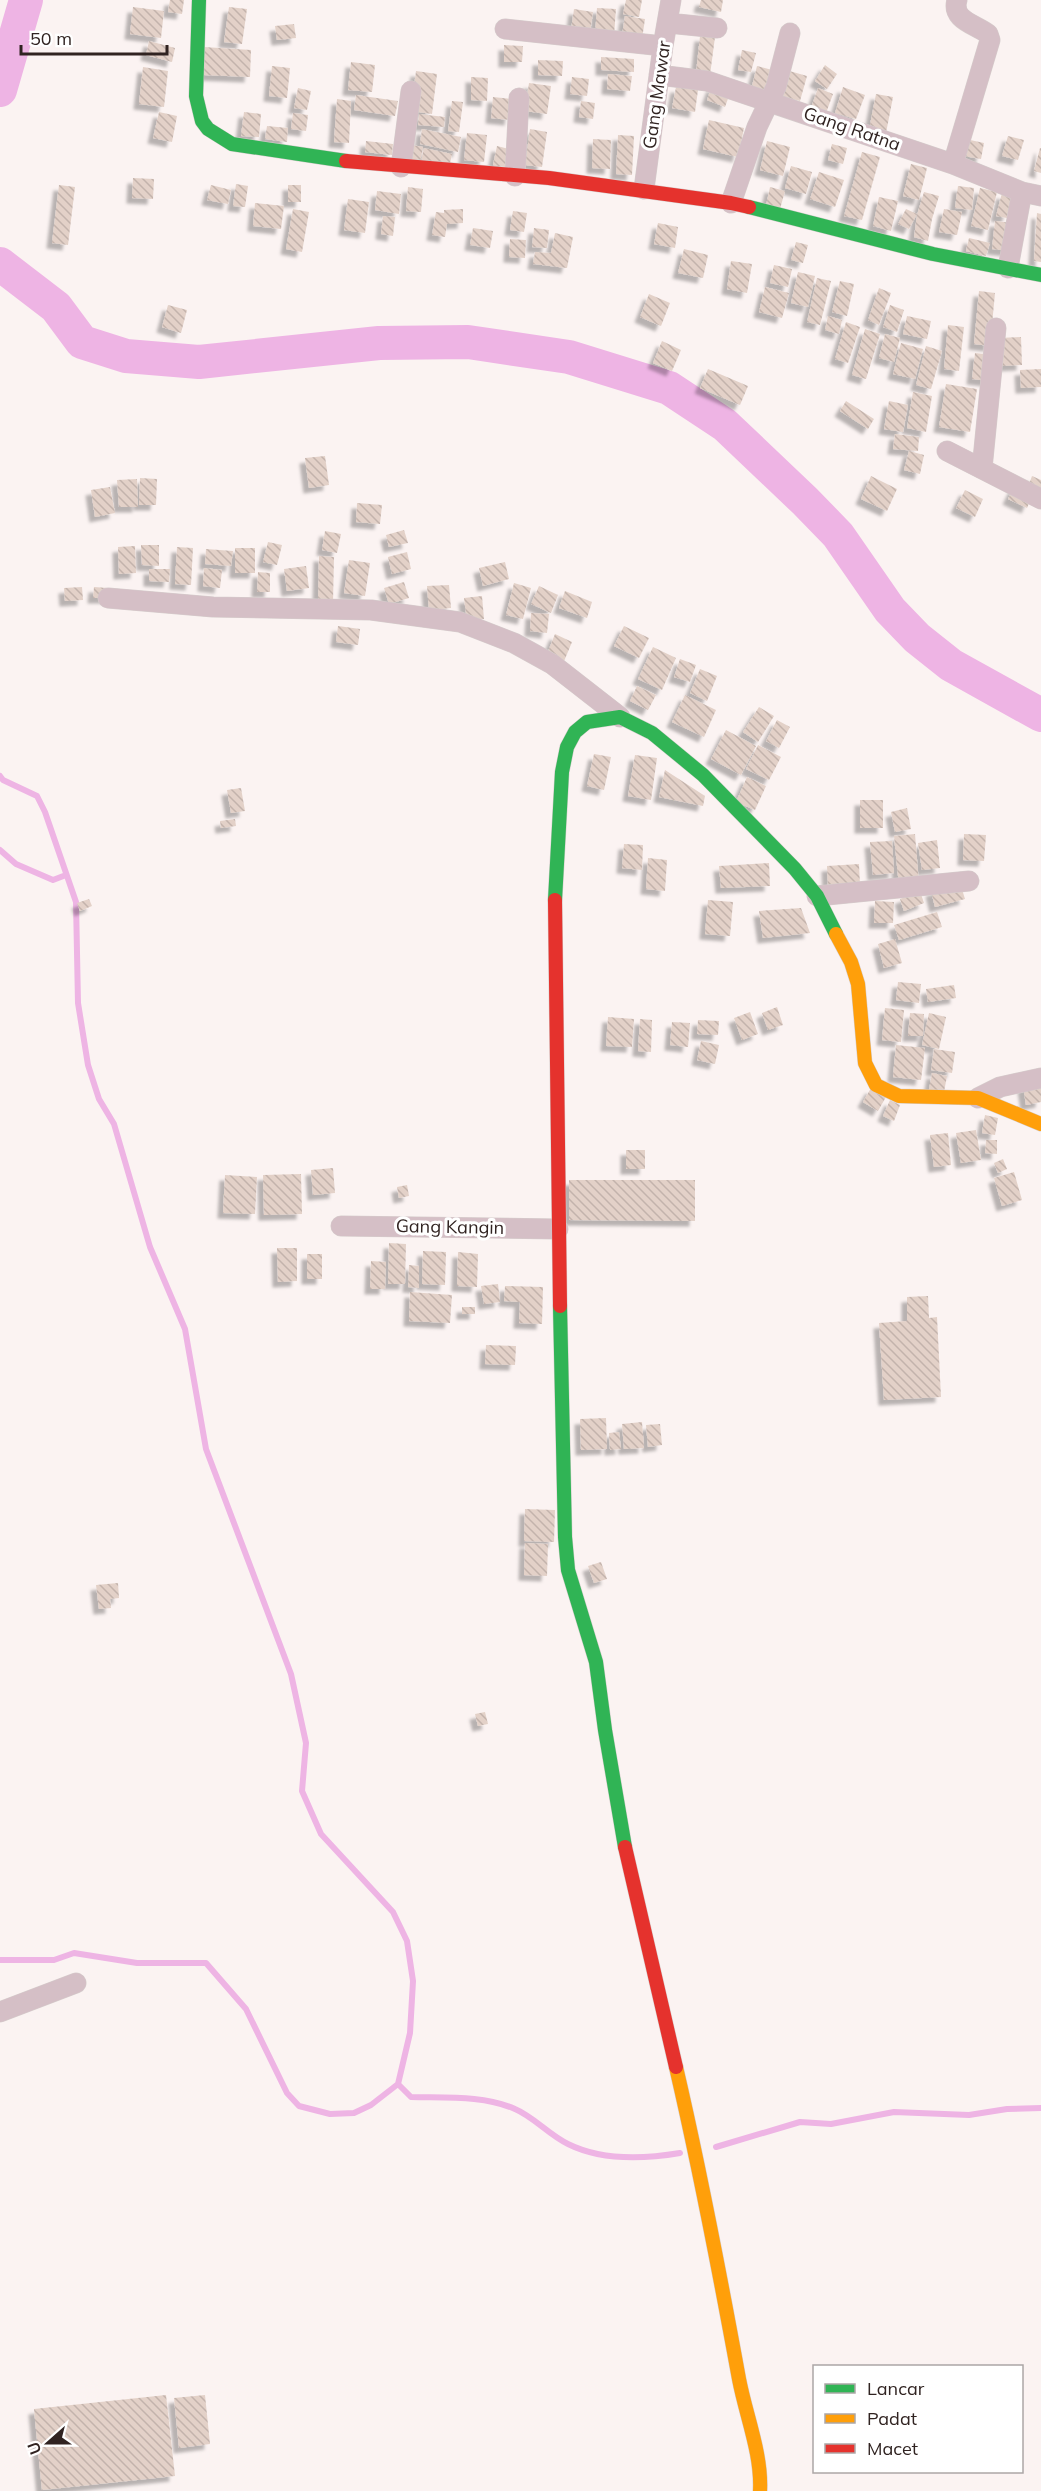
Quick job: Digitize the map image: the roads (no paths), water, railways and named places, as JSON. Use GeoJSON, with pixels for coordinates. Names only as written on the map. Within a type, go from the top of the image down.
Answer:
{"type":"FeatureCollection","features":[{"type":"Feature","properties":{"kind":"street"},"geometry":{"type":"LineString","coordinates":[[199,0],[195,89],[202,121],[216,137],[245,148],[401,167],[644,189],[731,203],[862,237],[1041,275]]}},
{"type":"Feature","properties":{"kind":"street","name":"Gang Mawar"},"geometry":{"type":"LineString","coordinates":[[644,189],[671,0]]}},
{"type":"Feature","properties":{"kind":"street"},"geometry":{"type":"LineString","coordinates":[[953,164],[990,40],[988,34],[959,17],[956,11],[957,0]]}},
{"type":"Feature","properties":{"kind":"street"},"geometry":{"type":"LineString","coordinates":[[668,23],[717,28]]}},
{"type":"Feature","properties":{"kind":"street"},"geometry":{"type":"LineString","coordinates":[[505,28],[663,46]]}},
{"type":"Feature","properties":{"kind":"street"},"geometry":{"type":"LineString","coordinates":[[731,203],[757,128],[770,101],[790,33]]}},
{"type":"Feature","properties":{"kind":"street","name":"Gang Ratna"},"geometry":{"type":"LineString","coordinates":[[659,75],[707,81],[770,101],[953,164],[1032,194]]}},
{"type":"Feature","properties":{"kind":"street"},"geometry":{"type":"LineString","coordinates":[[401,167],[411,91]]}},
{"type":"Feature","properties":{"kind":"street"},"geometry":{"type":"LineString","coordinates":[[515,176],[519,98]]}},
{"type":"Feature","properties":{"kind":"street"},"geometry":{"type":"LineString","coordinates":[[1008,268],[1032,194]]}},
{"type":"Feature","properties":{"kind":"street"},"geometry":{"type":"LineString","coordinates":[[982,468],[996,328]]}},
{"type":"Feature","properties":{"kind":"street"},"geometry":{"type":"LineString","coordinates":[[947,451],[1041,499]]}},
{"type":"Feature","properties":{"kind":"street"},"geometry":{"type":"LineString","coordinates":[[108,598],[213,607],[371,610],[460,622],[514,643],[552,664],[620,717],[652,733],[703,775],[795,869],[817,896],[851,962],[858,984],[865,1063],[876,1085],[899,1096],[978,1098],[1041,1124]]}},
{"type":"Feature","properties":{"kind":"street"},"geometry":{"type":"LineString","coordinates":[[620,717],[588,722],[575,732],[567,747],[562,772],[555,873],[558,1229],[568,1570],[596,1662],[628,1862],[702,2180],[743,2400],[761,2474],[760,2491]]}},
{"type":"Feature","properties":{"kind":"street"},"geometry":{"type":"LineString","coordinates":[[817,896],[969,881]]}},
{"type":"Feature","properties":{"kind":"street"},"geometry":{"type":"LineString","coordinates":[[978,1098],[1000,1086],[1041,1078]]}},
{"type":"Feature","properties":{"kind":"street","name":"Gang Kangin"},"geometry":{"type":"LineString","coordinates":[[341,1226],[558,1229]]}},
{"type":"Feature","properties":{"kind":"street"},"geometry":{"type":"LineString","coordinates":[[0,2012],[76,1983]]}},
{"type":"Feature","properties":{"kind":"waterway"},"geometry":{"type":"LineString","coordinates":[[0,90],[26,0]]}},
{"type":"Feature","properties":{"kind":"waterway"},"geometry":{"type":"LineString","coordinates":[[0,264],[56,307],[82,342],[126,356],[199,362],[379,343],[468,342],[569,357],[669,388],[725,425],[805,501],[838,535],[890,610],[917,638],[951,665],[1041,715]]}},
{"type":"Feature","properties":{"kind":"waterway"},"geometry":{"type":"LineString","coordinates":[[0,776],[3,780],[37,796],[45,812],[76,902],[78,1003],[88,1065],[99,1099],[114,1124],[150,1247],[185,1329],[206,1449],[291,1674],[306,1743],[302,1791],[321,1834],[393,1912],[407,1941],[413,1981],[410,2033],[398,2084],[411,2097],[464,2098],[490,2101],[515,2109],[554,2136],[581,2150],[623,2157],[652,2157],[680,2153]]}},
{"type":"Feature","properties":{"kind":"waterway"},"geometry":{"type":"LineString","coordinates":[[0,850],[16,864],[53,880],[66,875]]}},
{"type":"Feature","properties":{"kind":"waterway"},"geometry":{"type":"LineString","coordinates":[[0,1960],[54,1960],[74,1953],[137,1963],[206,1963],[246,2009],[287,2093],[299,2106],[330,2114],[354,2113],[371,2105],[398,2084]]}},
{"type":"Feature","properties":{"kind":"waterway"},"geometry":{"type":"LineString","coordinates":[[716,2147],[800,2122],[831,2124],[894,2112],[969,2115],[1007,2109],[1041,2108]]}}]}
